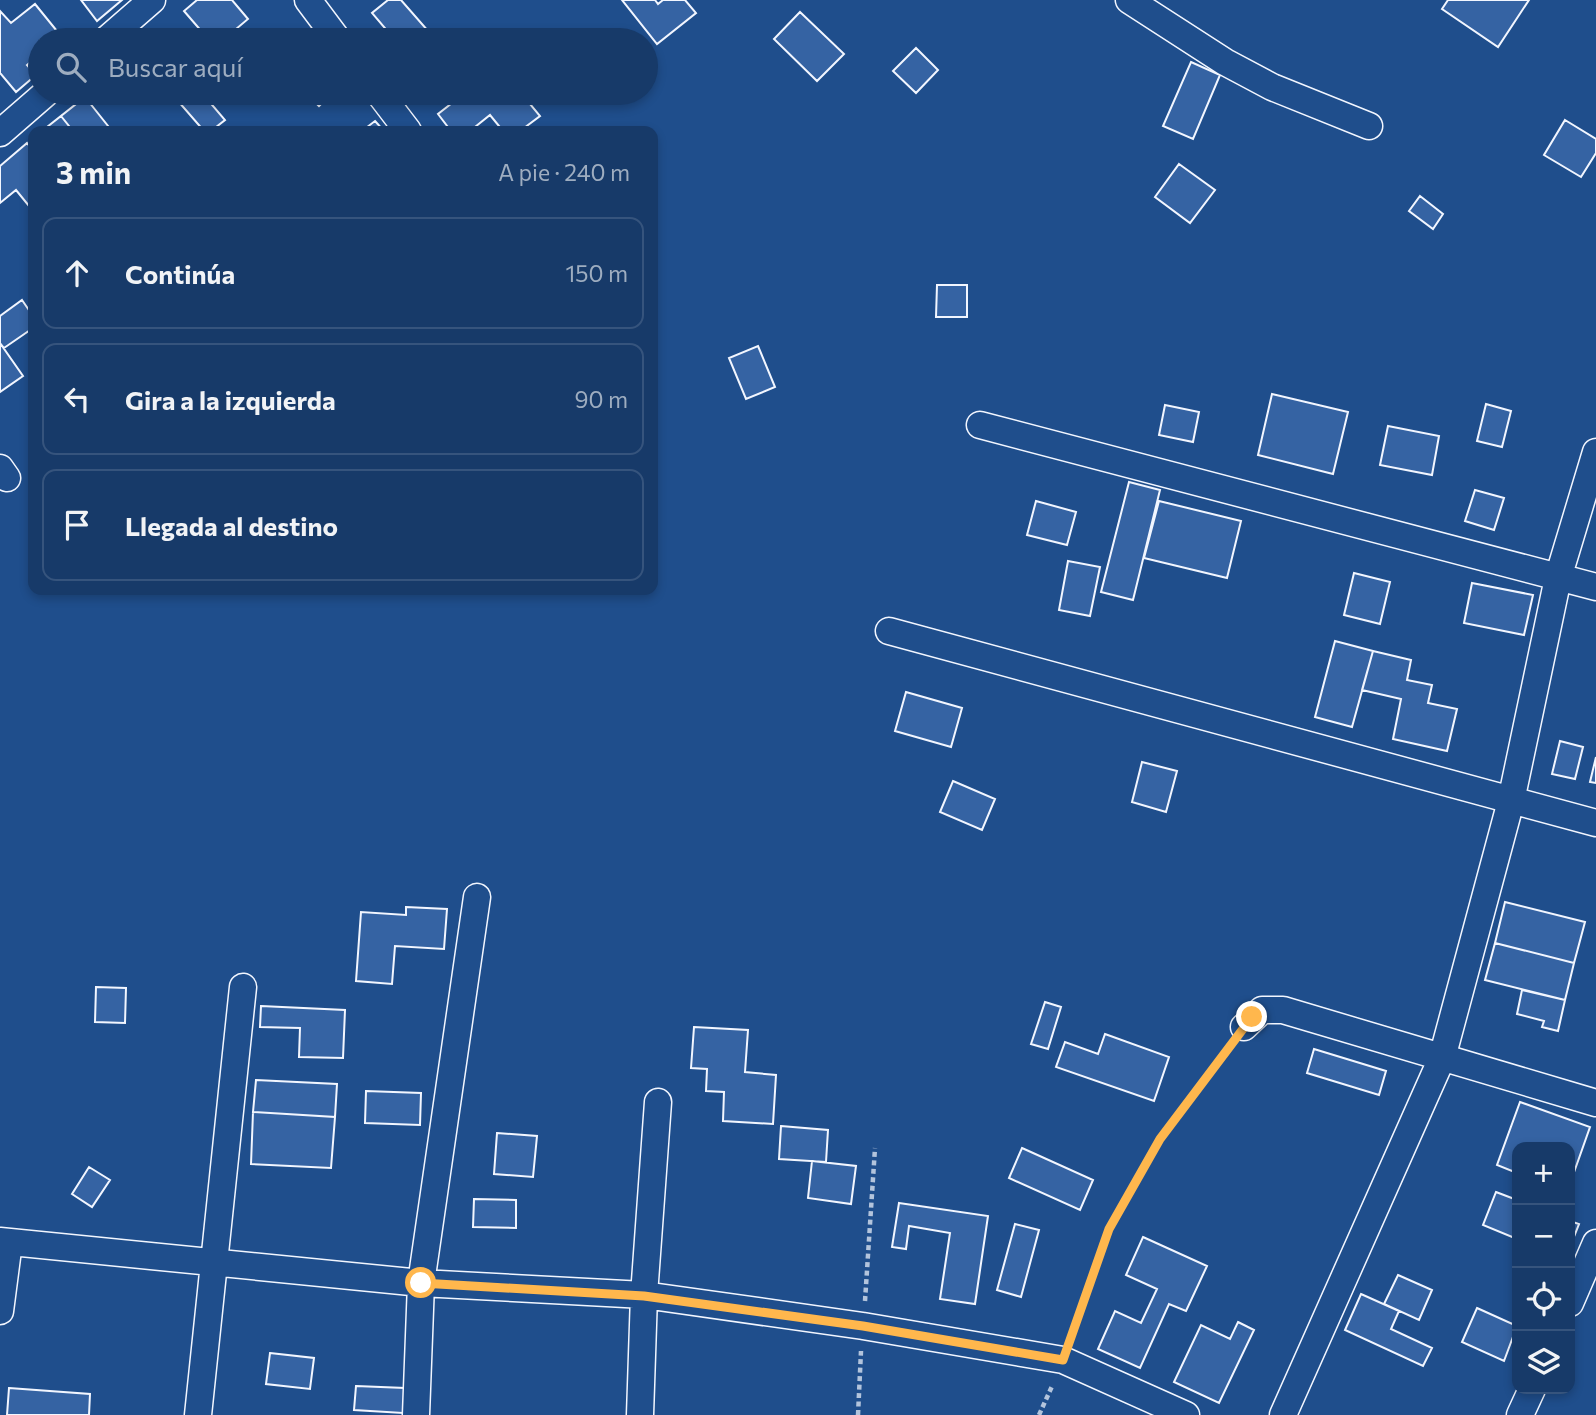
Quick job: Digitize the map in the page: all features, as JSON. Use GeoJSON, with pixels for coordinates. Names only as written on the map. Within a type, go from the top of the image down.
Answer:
{"type":"FeatureCollection","features":[{"type":"Feature","properties":{"kind":"street"},"geometry":{"type":"LineString","coordinates":[[120,28],[152,0]]}},
{"type":"Feature","properties":{"kind":"street"},"geometry":{"type":"LineString","coordinates":[[308,0],[329,28]]}},
{"type":"Feature","properties":{"kind":"street"},"geometry":{"type":"LineString","coordinates":[[1129,0],[1225,62],[1272,87],[1369,126]]}},
{"type":"Feature","properties":{"kind":"street"},"geometry":{"type":"LineString","coordinates":[[0,133],[32,105]]}},
{"type":"Feature","properties":{"kind":"street"},"geometry":{"type":"LineString","coordinates":[[388,105],[404,126]]}},
{"type":"Feature","properties":{"kind":"street"},"geometry":{"type":"LineString","coordinates":[[980,425],[1596,587]]}},
{"type":"Feature","properties":{"kind":"street"},"geometry":{"type":"LineString","coordinates":[[1283,1415],[1442,1058],[1511,801],[1558,578],[1596,452]]}},
{"type":"Feature","properties":{"kind":"street"},"geometry":{"type":"LineString","coordinates":[[888,631],[1596,822]]}},
{"type":"Feature","properties":{"kind":"street"},"geometry":{"type":"LineString","coordinates":[[416,1415],[421,1283],[477,897]]}},
{"type":"Feature","properties":{"kind":"street"},"geometry":{"type":"LineString","coordinates":[[198,1415],[243,987]]}},
{"type":"Feature","properties":{"kind":"street"},"geometry":{"type":"LineString","coordinates":[[1244,1027],[1262,1010],[1283,1010],[1596,1103]]}},
{"type":"Feature","properties":{"kind":"street"},"geometry":{"type":"LineString","coordinates":[[640,1415],[644,1296],[658,1102]]}},
{"type":"Feature","properties":{"kind":"street"},"geometry":{"type":"LineString","coordinates":[[0,1308],[5,1242],[421,1283],[644,1296],[863,1326],[1063,1360],[1186,1415]]}},
{"type":"Feature","properties":{"kind":"street"},"geometry":{"type":"LineString","coordinates":[[1575,1291],[1596,1243]]}},
{"type":"Feature","properties":{"kind":"street"},"geometry":{"type":"LineString","coordinates":[[1520,1415],[1530,1394]]}},
{"type":"Feature","properties":{"kind":"path"},"geometry":{"type":"LineString","coordinates":[[1040,1415],[1063,1360],[1109,1229],[1160,1139],[1244,1027]]}},
{"type":"Feature","properties":{"kind":"path"},"geometry":{"type":"LineString","coordinates":[[858,1415],[875,1148]]}},
{"type":"Feature","properties":{"kind":"building"},"geometry":{"type":"Polygon","coordinates":[[[81,0],[122,0],[97,21],[81,0]]]}},
{"type":"Feature","properties":{"kind":"building"},"geometry":{"type":"Polygon","coordinates":[[[197,0],[232,0],[248,19],[237,28],[199,28],[184,11],[197,0]]]}},
{"type":"Feature","properties":{"kind":"building"},"geometry":{"type":"Polygon","coordinates":[[[388,0],[401,0],[426,28],[385,28],[372,13],[388,0]]]}},
{"type":"Feature","properties":{"kind":"building"},"geometry":{"type":"Polygon","coordinates":[[[622,0],[655,0],[658,4],[663,0],[685,0],[696,13],[658,43],[658,28],[644,28],[622,0]]]}},
{"type":"Feature","properties":{"kind":"building"},"geometry":{"type":"Polygon","coordinates":[[[1448,0],[1529,0],[1498,47],[1442,9],[1448,0]]]}},
{"type":"Feature","properties":{"kind":"building"},"geometry":{"type":"Polygon","coordinates":[[[35,4],[54,28],[28,28],[28,82],[16,92],[0,73],[0,11],[11,23],[35,4]]]}},
{"type":"Feature","properties":{"kind":"building"},"geometry":{"type":"Polygon","coordinates":[[[800,12],[844,54],[817,81],[774,39],[800,12]]]}},
{"type":"Feature","properties":{"kind":"building"},"geometry":{"type":"Polygon","coordinates":[[[916,48],[938,70],[916,93],[893,71],[916,48]]]}},
{"type":"Feature","properties":{"kind":"building"},"geometry":{"type":"Polygon","coordinates":[[[1191,62],[1220,75],[1193,139],[1163,126],[1191,62]]]}},
{"type":"Feature","properties":{"kind":"building"},"geometry":{"type":"Polygon","coordinates":[[[75,105],[91,105],[108,126],[69,126],[61,116],[75,105]]]}},
{"type":"Feature","properties":{"kind":"building"},"geometry":{"type":"Polygon","coordinates":[[[181,105],[212,105],[225,120],[217,126],[200,126],[181,105]]]}},
{"type":"Feature","properties":{"kind":"building"},"geometry":{"type":"Polygon","coordinates":[[[450,105],[531,105],[540,116],[527,126],[499,126],[490,115],[476,126],[447,126],[438,114],[450,105]]]}},
{"type":"Feature","properties":{"kind":"building"},"geometry":{"type":"Polygon","coordinates":[[[61,116],[69,126],[48,126],[61,116]]]}},
{"type":"Feature","properties":{"kind":"building"},"geometry":{"type":"Polygon","coordinates":[[[1565,120],[1596,139],[1596,153],[1581,177],[1544,155],[1565,120]]]}},
{"type":"Feature","properties":{"kind":"building"},"geometry":{"type":"Polygon","coordinates":[[[27,143],[28,205],[16,190],[0,203],[0,166],[27,143]]]}},
{"type":"Feature","properties":{"kind":"building"},"geometry":{"type":"Polygon","coordinates":[[[1179,164],[1215,190],[1190,223],[1155,197],[1179,164]]]}},
{"type":"Feature","properties":{"kind":"building"},"geometry":{"type":"Polygon","coordinates":[[[1420,196],[1443,214],[1433,229],[1409,211],[1420,196]]]}},
{"type":"Feature","properties":{"kind":"building"},"geometry":{"type":"Polygon","coordinates":[[[937,285],[967,285],[967,317],[936,317],[937,285]]]}},
{"type":"Feature","properties":{"kind":"building"},"geometry":{"type":"Polygon","coordinates":[[[22,300],[28,309],[28,331],[4,348],[0,343],[0,316],[22,300]]]}},
{"type":"Feature","properties":{"kind":"building"},"geometry":{"type":"Polygon","coordinates":[[[0,343],[23,376],[0,392],[0,343]]]}},
{"type":"Feature","properties":{"kind":"building"},"geometry":{"type":"Polygon","coordinates":[[[758,346],[775,387],[746,399],[729,358],[758,346]]]}},
{"type":"Feature","properties":{"kind":"building"},"geometry":{"type":"Polygon","coordinates":[[[1272,394],[1348,412],[1333,474],[1258,455],[1272,394]]]}},
{"type":"Feature","properties":{"kind":"building"},"geometry":{"type":"Polygon","coordinates":[[[1486,404],[1511,411],[1502,447],[1477,441],[1486,404]]]}},
{"type":"Feature","properties":{"kind":"building"},"geometry":{"type":"Polygon","coordinates":[[[1165,405],[1199,412],[1193,442],[1159,435],[1165,405]]]}},
{"type":"Feature","properties":{"kind":"building"},"geometry":{"type":"Polygon","coordinates":[[[1388,426],[1439,436],[1432,475],[1380,465],[1388,426]]]}},
{"type":"Feature","properties":{"kind":"building"},"geometry":{"type":"Polygon","coordinates":[[[1129,482],[1160,490],[1133,600],[1101,592],[1129,482]]]}},
{"type":"Feature","properties":{"kind":"building"},"geometry":{"type":"Polygon","coordinates":[[[1475,490],[1504,498],[1494,530],[1465,521],[1475,490]]]}},
{"type":"Feature","properties":{"kind":"building"},"geometry":{"type":"Polygon","coordinates":[[[1036,501],[1076,512],[1067,545],[1027,535],[1036,501]]]}},
{"type":"Feature","properties":{"kind":"building"},"geometry":{"type":"Polygon","coordinates":[[[1159,501],[1241,521],[1227,578],[1144,558],[1159,501]]]}},
{"type":"Feature","properties":{"kind":"building"},"geometry":{"type":"Polygon","coordinates":[[[1068,561],[1100,567],[1090,616],[1059,610],[1068,561]]]}},
{"type":"Feature","properties":{"kind":"building"},"geometry":{"type":"Polygon","coordinates":[[[1354,573],[1390,582],[1380,624],[1344,615],[1354,573]]]}},
{"type":"Feature","properties":{"kind":"building"},"geometry":{"type":"Polygon","coordinates":[[[1472,583],[1533,595],[1524,635],[1464,623],[1472,583]]]}},
{"type":"Feature","properties":{"kind":"building"},"geometry":{"type":"Polygon","coordinates":[[[1335,641],[1373,651],[1352,727],[1315,717],[1335,641]]]}},
{"type":"Feature","properties":{"kind":"building"},"geometry":{"type":"Polygon","coordinates":[[[1373,651],[1411,660],[1407,680],[1432,685],[1428,703],[1457,709],[1447,751],[1393,739],[1401,699],[1362,690],[1373,651]]]}},
{"type":"Feature","properties":{"kind":"building"},"geometry":{"type":"Polygon","coordinates":[[[906,692],[962,708],[951,747],[895,731],[906,692]]]}},
{"type":"Feature","properties":{"kind":"building"},"geometry":{"type":"Polygon","coordinates":[[[1560,741],[1583,747],[1575,779],[1552,774],[1560,741]]]}},
{"type":"Feature","properties":{"kind":"building"},"geometry":{"type":"Polygon","coordinates":[[[1596,757],[1596,783],[1590,782],[1596,757]]]}},
{"type":"Feature","properties":{"kind":"building"},"geometry":{"type":"Polygon","coordinates":[[[1142,762],[1177,771],[1166,812],[1132,802],[1142,762]]]}},
{"type":"Feature","properties":{"kind":"building"},"geometry":{"type":"Polygon","coordinates":[[[953,781],[995,799],[982,830],[940,812],[953,781]]]}},
{"type":"Feature","properties":{"kind":"building"},"geometry":{"type":"Polygon","coordinates":[[[1505,902],[1585,922],[1574,963],[1495,943],[1505,902]]]}},
{"type":"Feature","properties":{"kind":"building"},"geometry":{"type":"Polygon","coordinates":[[[406,907],[447,909],[444,949],[395,946],[392,984],[356,981],[361,912],[406,915],[406,907]]]}},
{"type":"Feature","properties":{"kind":"building"},"geometry":{"type":"Polygon","coordinates":[[[1495,943],[1574,963],[1565,1000],[1485,980],[1495,943]]]}},
{"type":"Feature","properties":{"kind":"building"},"geometry":{"type":"Polygon","coordinates":[[[96,987],[126,988],[125,1023],[95,1022],[96,987]]]}},
{"type":"Feature","properties":{"kind":"building"},"geometry":{"type":"Polygon","coordinates":[[[1522,990],[1565,1000],[1558,1031],[1542,1027],[1544,1021],[1517,1014],[1522,990]]]}},
{"type":"Feature","properties":{"kind":"building"},"geometry":{"type":"Polygon","coordinates":[[[1045,1002],[1061,1007],[1048,1049],[1031,1044],[1045,1002]]]}},
{"type":"Feature","properties":{"kind":"building"},"geometry":{"type":"Polygon","coordinates":[[[261,1006],[345,1010],[343,1058],[299,1057],[300,1028],[260,1027],[261,1006]]]}},
{"type":"Feature","properties":{"kind":"building"},"geometry":{"type":"Polygon","coordinates":[[[694,1027],[748,1030],[745,1072],[776,1075],[773,1124],[723,1121],[724,1092],[706,1091],[707,1069],[691,1068],[694,1027]]]}},
{"type":"Feature","properties":{"kind":"building"},"geometry":{"type":"Polygon","coordinates":[[[1105,1034],[1169,1057],[1154,1101],[1056,1067],[1065,1042],[1098,1054],[1105,1034]]]}},
{"type":"Feature","properties":{"kind":"building"},"geometry":{"type":"Polygon","coordinates":[[[1314,1049],[1386,1071],[1379,1095],[1307,1073],[1314,1049]]]}},
{"type":"Feature","properties":{"kind":"building"},"geometry":{"type":"Polygon","coordinates":[[[256,1080],[337,1084],[335,1117],[253,1112],[256,1080]]]}},
{"type":"Feature","properties":{"kind":"building"},"geometry":{"type":"Polygon","coordinates":[[[366,1091],[421,1093],[420,1125],[365,1123],[366,1091]]]}},
{"type":"Feature","properties":{"kind":"building"},"geometry":{"type":"Polygon","coordinates":[[[1520,1102],[1590,1127],[1575,1170],[1575,1142],[1512,1142],[1512,1171],[1497,1165],[1520,1102]]]}},
{"type":"Feature","properties":{"kind":"building"},"geometry":{"type":"Polygon","coordinates":[[[253,1112],[335,1117],[331,1168],[251,1164],[253,1112]]]}},
{"type":"Feature","properties":{"kind":"building"},"geometry":{"type":"Polygon","coordinates":[[[781,1126],[828,1130],[826,1162],[779,1159],[781,1126]]]}},
{"type":"Feature","properties":{"kind":"building"},"geometry":{"type":"Polygon","coordinates":[[[497,1133],[537,1136],[533,1177],[494,1174],[497,1133]]]}},
{"type":"Feature","properties":{"kind":"building"},"geometry":{"type":"Polygon","coordinates":[[[1022,1148],[1093,1180],[1080,1210],[1009,1178],[1022,1148]]]}},
{"type":"Feature","properties":{"kind":"building"},"geometry":{"type":"Polygon","coordinates":[[[812,1161],[856,1166],[851,1204],[808,1198],[812,1161]]]}},
{"type":"Feature","properties":{"kind":"building"},"geometry":{"type":"Polygon","coordinates":[[[89,1167],[110,1180],[92,1207],[72,1194],[89,1167]]]}},
{"type":"Feature","properties":{"kind":"building"},"geometry":{"type":"Polygon","coordinates":[[[1496,1192],[1512,1198],[1512,1237],[1483,1225],[1496,1192]]]}},
{"type":"Feature","properties":{"kind":"building"},"geometry":{"type":"Polygon","coordinates":[[[474,1199],[516,1200],[516,1228],[473,1227],[474,1199]]]}},
{"type":"Feature","properties":{"kind":"building"},"geometry":{"type":"Polygon","coordinates":[[[899,1203],[988,1216],[975,1304],[940,1299],[950,1233],[909,1226],[906,1249],[892,1247],[899,1203]]]}},
{"type":"Feature","properties":{"kind":"building"},"geometry":{"type":"Polygon","coordinates":[[[1015,1224],[1039,1230],[1021,1297],[997,1290],[1015,1224]]]}},
{"type":"Feature","properties":{"kind":"building"},"geometry":{"type":"Polygon","coordinates":[[[1143,1237],[1207,1266],[1186,1311],[1169,1304],[1140,1368],[1098,1349],[1115,1311],[1141,1323],[1157,1289],[1126,1275],[1143,1237]]]}},
{"type":"Feature","properties":{"kind":"building"},"geometry":{"type":"Polygon","coordinates":[[[1398,1275],[1432,1290],[1419,1320],[1384,1304],[1398,1275]]]}},
{"type":"Feature","properties":{"kind":"building"},"geometry":{"type":"Polygon","coordinates":[[[1361,1294],[1399,1311],[1391,1329],[1432,1348],[1423,1366],[1345,1330],[1361,1294]]]}},
{"type":"Feature","properties":{"kind":"building"},"geometry":{"type":"Polygon","coordinates":[[[1477,1308],[1512,1324],[1512,1339],[1504,1361],[1462,1342],[1477,1308]]]}},
{"type":"Feature","properties":{"kind":"building"},"geometry":{"type":"Polygon","coordinates":[[[1238,1322],[1254,1330],[1219,1403],[1174,1382],[1201,1325],[1230,1339],[1238,1322]]]}},
{"type":"Feature","properties":{"kind":"building"},"geometry":{"type":"Polygon","coordinates":[[[270,1353],[314,1358],[310,1389],[266,1384],[270,1353]]]}},
{"type":"Feature","properties":{"kind":"building"},"geometry":{"type":"Polygon","coordinates":[[[356,1386],[405,1388],[403,1413],[354,1410],[356,1386]]]}},
{"type":"Feature","properties":{"kind":"building"},"geometry":{"type":"Polygon","coordinates":[[[9,1388],[90,1394],[89,1415],[7,1415],[9,1388]]]}},
{"type":"Feature","properties":{"kind":"route"},"geometry":{"type":"LineString","coordinates":[[421,1283],[644,1296],[863,1326],[1063,1360],[1109,1229],[1160,1139],[1252,1017]]}}]}
